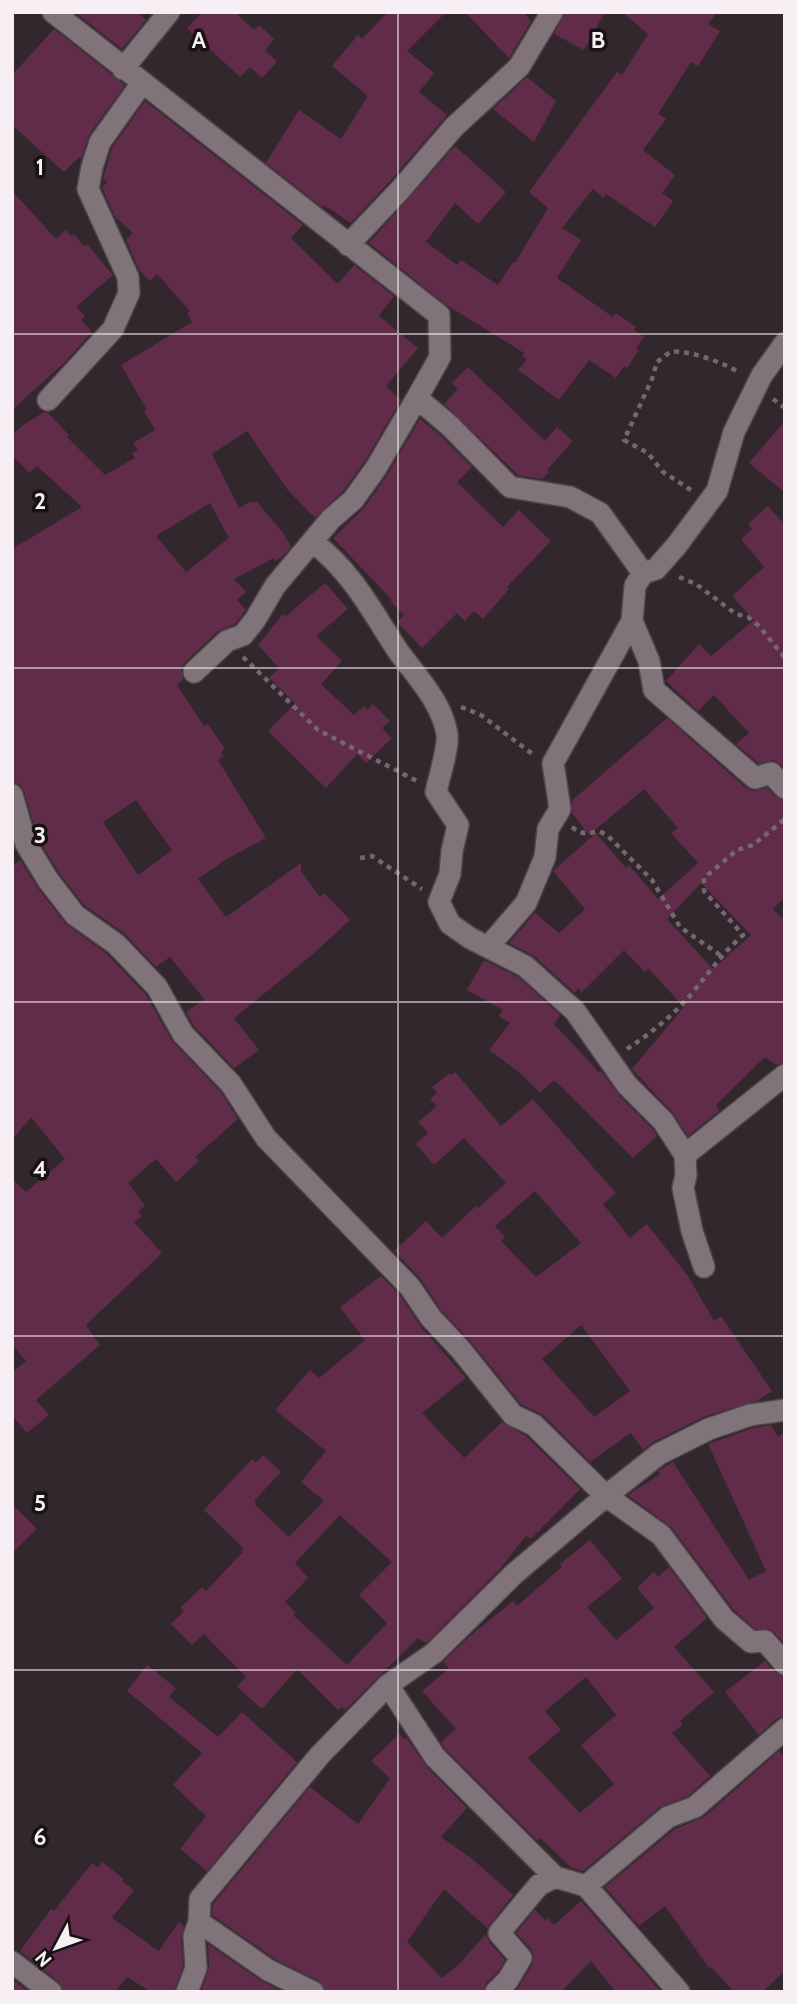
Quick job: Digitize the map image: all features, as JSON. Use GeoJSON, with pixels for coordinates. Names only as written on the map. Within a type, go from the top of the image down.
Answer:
{"type":"FeatureCollection","features":[{"type":"Feature","properties":{"kind":"street"},"geometry":{"type":"LineString","coordinates":[[53,12],[439,315],[440,357],[376,468],[353,500],[331,519],[275,586],[243,635],[227,641],[194,672]]}},
{"type":"Feature","properties":{"kind":"street"},"geometry":{"type":"LineString","coordinates":[[123,69],[169,12]]}},
{"type":"Feature","properties":{"kind":"street"},"geometry":{"type":"LineString","coordinates":[[348,245],[454,127],[519,67],[552,12]]}},
{"type":"Feature","properties":{"kind":"street"},"geometry":{"type":"LineString","coordinates":[[48,400],[113,329],[129,293],[128,277],[88,189],[100,142],[142,83]]}},
{"type":"Feature","properties":{"kind":"street"},"geometry":{"type":"LineString","coordinates":[[488,947],[526,903],[545,858],[548,829],[560,809],[553,763],[632,621],[635,586],[677,545],[717,491],[734,432],[762,375],[785,344]]}},
{"type":"Feature","properties":{"kind":"street"},"geometry":{"type":"LineString","coordinates":[[417,398],[450,426],[510,487],[570,497],[600,513],[649,571]]}},
{"type":"Feature","properties":{"kind":"street"},"geometry":{"type":"LineString","coordinates":[[313,542],[334,557],[358,586],[397,650],[431,696],[448,736],[436,792],[458,825],[450,874],[439,901],[450,924],[525,966],[575,1011],[627,1085],[663,1121],[685,1155],[686,1175],[683,1188],[692,1231],[705,1267]]}},
{"type":"Feature","properties":{"kind":"street"},"geometry":{"type":"LineString","coordinates":[[632,621],[649,661],[654,690],[755,778],[771,773],[785,788]]}},
{"type":"Feature","properties":{"kind":"street"},"geometry":{"type":"LineString","coordinates":[[12,795],[26,844],[48,880],[75,915],[116,944],[157,987],[183,1034],[232,1084],[266,1138],[410,1287],[431,1318],[461,1350],[513,1415],[534,1425],[606,1496],[661,1535],[724,1619],[751,1642],[765,1641],[785,1664]]}},
{"type":"Feature","properties":{"kind":"street"},"geometry":{"type":"LineString","coordinates":[[685,1155],[785,1075]]}},
{"type":"Feature","properties":{"kind":"street"},"geometry":{"type":"LineString","coordinates":[[187,1992],[196,1968],[194,1936],[199,1922],[200,1899],[320,1755],[388,1685],[435,1653],[514,1574],[659,1454],[709,1429],[750,1415],[785,1410]]}},
{"type":"Feature","properties":{"kind":"street"},"geometry":{"type":"LineString","coordinates":[[388,1685],[435,1757],[555,1877],[586,1886],[679,1992]]}},
{"type":"Feature","properties":{"kind":"street"},"geometry":{"type":"LineString","coordinates":[[586,1886],[668,1817],[695,1807],[785,1729]]}},
{"type":"Feature","properties":{"kind":"street"},"geometry":{"type":"LineString","coordinates":[[496,1992],[508,1980],[521,1958],[499,1933],[539,1885],[555,1877]]}},
{"type":"Feature","properties":{"kind":"street"},"geometry":{"type":"LineString","coordinates":[[199,1922],[268,1970],[313,1992]]}},
{"type":"Feature","properties":{"kind":"street"},"geometry":{"type":"LineString","coordinates":[[12,1962],[51,1992]]}},
{"type":"Feature","properties":{"kind":"path"},"geometry":{"type":"LineString","coordinates":[[708,503],[682,482],[663,472],[648,453],[624,440],[657,362],[672,352],[730,366],[785,408]]}},
{"type":"Feature","properties":{"kind":"path"},"geometry":{"type":"LineString","coordinates":[[649,571],[696,584],[736,614],[748,617],[759,626],[785,658]]}},
{"type":"Feature","properties":{"kind":"path"},"geometry":{"type":"LineString","coordinates":[[227,641],[318,730],[436,792]]}},
{"type":"Feature","properties":{"kind":"path"},"geometry":{"type":"LineString","coordinates":[[431,696],[481,715],[538,759],[553,763]]}},
{"type":"Feature","properties":{"kind":"path"},"geometry":{"type":"LineString","coordinates":[[560,809],[565,820],[578,832],[586,834],[600,831],[608,836],[652,880],[680,927],[720,955]]}},
{"type":"Feature","properties":{"kind":"path"},"geometry":{"type":"LineString","coordinates":[[609,1062],[666,1020],[692,993],[720,955],[743,935],[704,891],[704,878],[737,850],[753,845],[785,819]]}},
{"type":"Feature","properties":{"kind":"path"},"geometry":{"type":"LineString","coordinates":[[360,858],[372,856],[439,901]]}},
{"type":"Feature","properties":{"kind":"building"},"geometry":{"type":"Polygon","coordinates":[[[75,12],[137,12],[146,20],[122,49],[75,12]]]}},
{"type":"Feature","properties":{"kind":"building"},"geometry":{"type":"Polygon","coordinates":[[[202,12],[235,12],[254,30],[259,25],[274,39],[265,50],[277,62],[262,78],[250,67],[240,77],[187,28],[202,12]]]}},
{"type":"Feature","properties":{"kind":"building"},"geometry":{"type":"Polygon","coordinates":[[[388,12],[446,12],[407,51],[434,73],[419,92],[447,115],[351,223],[324,205],[322,207],[266,163],[299,110],[341,139],[368,96],[332,66],[358,35],[362,39],[388,12]]]}},
{"type":"Feature","properties":{"kind":"building"},"geometry":{"type":"Polygon","coordinates":[[[465,12],[523,12],[531,21],[509,58],[465,12]]]}},
{"type":"Feature","properties":{"kind":"building"},"geometry":{"type":"Polygon","coordinates":[[[565,12],[605,12],[584,50],[554,34],[565,12]]]}},
{"type":"Feature","properties":{"kind":"building"},"geometry":{"type":"Polygon","coordinates":[[[622,12],[717,12],[708,24],[720,31],[698,66],[691,62],[658,114],[666,119],[643,150],[675,175],[662,193],[673,201],[655,227],[606,194],[603,198],[593,189],[562,228],[581,240],[557,278],[613,317],[616,313],[636,327],[634,330],[644,337],[627,368],[624,366],[616,378],[589,360],[559,400],[518,370],[527,359],[522,356],[524,353],[448,306],[369,243],[455,146],[506,192],[478,224],[455,203],[426,242],[457,265],[461,260],[498,285],[513,262],[515,263],[548,208],[529,192],[617,72],[622,75],[648,34],[622,12]]]}},
{"type":"Feature","properties":{"kind":"building"},"geometry":{"type":"Polygon","coordinates":[[[54,29],[125,85],[89,135],[81,159],[79,157],[64,172],[12,125],[12,75],[54,29]]]}},
{"type":"Feature","properties":{"kind":"building"},"geometry":{"type":"Polygon","coordinates":[[[527,77],[556,101],[534,142],[493,109],[527,77]]]}},
{"type":"Feature","properties":{"kind":"building"},"geometry":{"type":"Polygon","coordinates":[[[145,101],[303,225],[291,238],[338,284],[354,265],[394,296],[379,316],[418,348],[386,386],[401,400],[365,461],[343,491],[315,518],[287,489],[247,431],[212,454],[239,508],[250,502],[257,502],[284,534],[291,547],[275,561],[274,558],[234,579],[246,592],[237,600],[246,610],[235,624],[218,631],[181,669],[183,679],[177,685],[204,726],[208,724],[225,749],[221,752],[224,756],[218,760],[266,838],[225,860],[198,879],[226,917],[301,863],[301,871],[320,897],[324,893],[350,920],[312,955],[234,1018],[259,1050],[234,1068],[194,1026],[186,1012],[204,999],[170,957],[156,967],[124,933],[84,905],[59,873],[38,839],[21,785],[12,782],[12,549],[82,507],[37,466],[29,473],[12,455],[12,435],[44,412],[48,413],[69,435],[67,437],[105,475],[135,458],[132,453],[138,450],[133,443],[155,430],[144,411],[147,410],[121,365],[192,322],[187,313],[190,311],[157,274],[150,281],[139,270],[126,240],[133,233],[115,217],[102,187],[107,182],[103,178],[112,148],[145,101]],[[210,503],[156,536],[186,572],[229,538],[210,503]],[[136,800],[103,822],[138,875],[172,850],[136,800]]]}},
{"type":"Feature","properties":{"kind":"building"},"geometry":{"type":"Polygon","coordinates":[[[12,191],[56,239],[66,230],[71,236],[74,234],[84,246],[87,244],[113,275],[76,307],[85,316],[81,320],[92,332],[66,361],[12,410],[12,191]]]}},
{"type":"Feature","properties":{"kind":"building"},"geometry":{"type":"Polygon","coordinates":[[[468,367],[545,441],[557,427],[573,441],[542,479],[518,475],[444,404],[458,389],[452,383],[468,367]]]}},
{"type":"Feature","properties":{"kind":"building"},"geometry":{"type":"Polygon","coordinates":[[[420,419],[472,467],[457,482],[503,527],[519,510],[551,541],[507,587],[509,589],[483,619],[474,611],[465,621],[457,613],[422,648],[397,622],[404,615],[390,601],[392,600],[333,538],[364,508],[420,419]]]}},
{"type":"Feature","properties":{"kind":"building"},"geometry":{"type":"Polygon","coordinates":[[[785,421],[785,493],[749,463],[785,421]]]}},
{"type":"Feature","properties":{"kind":"building"},"geometry":{"type":"Polygon","coordinates":[[[768,506],[785,525],[785,768],[774,760],[758,763],[736,744],[749,733],[714,695],[698,711],[666,681],[699,644],[711,656],[754,620],[732,596],[764,567],[741,539],[752,529],[748,524],[768,506]]]}},
{"type":"Feature","properties":{"kind":"building"},"geometry":{"type":"Polygon","coordinates":[[[325,583],[348,609],[316,636],[342,661],[321,684],[354,715],[364,706],[367,710],[373,704],[390,721],[382,728],[392,738],[366,763],[357,754],[326,788],[268,731],[295,703],[269,678],[279,668],[258,645],[283,614],[286,616],[325,583]]]}},
{"type":"Feature","properties":{"kind":"building"},"geometry":{"type":"Polygon","coordinates":[[[667,718],[746,788],[753,791],[767,788],[785,801],[785,897],[773,909],[785,921],[785,1062],[776,1065],[765,1057],[716,1105],[720,1110],[688,1136],[672,1112],[632,1069],[684,1007],[648,968],[645,972],[624,950],[582,992],[578,988],[575,993],[534,956],[509,943],[535,913],[559,933],[585,909],[553,871],[596,833],[626,868],[629,865],[658,899],[698,863],[671,833],[678,828],[644,789],[589,835],[572,813],[572,801],[667,718]],[[701,883],[667,919],[713,969],[751,935],[701,883]]]}},
{"type":"Feature","properties":{"kind":"building"},"geometry":{"type":"Polygon","coordinates":[[[20,860],[65,923],[107,954],[146,995],[172,1041],[221,1092],[238,1119],[195,1157],[199,1161],[176,1182],[156,1159],[128,1183],[145,1206],[138,1212],[142,1216],[134,1222],[162,1253],[86,1325],[100,1345],[36,1400],[49,1415],[27,1433],[12,1415],[12,1372],[26,1361],[12,1345],[12,1179],[26,1192],[65,1159],[31,1117],[12,1140],[12,866],[20,860]]]}},
{"type":"Feature","properties":{"kind":"building"},"geometry":{"type":"Polygon","coordinates":[[[484,960],[518,977],[560,1015],[554,1024],[653,1129],[657,1136],[633,1158],[554,1080],[540,1093],[520,1073],[489,1050],[510,1023],[499,1016],[503,1010],[467,990],[484,960]]]}},
{"type":"Feature","properties":{"kind":"building"},"geometry":{"type":"Polygon","coordinates":[[[455,1072],[501,1126],[533,1099],[616,1193],[603,1204],[630,1238],[647,1224],[688,1276],[714,1321],[721,1316],[772,1391],[757,1401],[703,1417],[653,1442],[643,1450],[631,1433],[590,1462],[543,1415],[521,1404],[471,1342],[441,1310],[420,1278],[394,1251],[426,1221],[442,1238],[476,1206],[478,1208],[506,1183],[464,1138],[434,1165],[416,1144],[428,1133],[418,1122],[437,1106],[430,1099],[437,1093],[432,1087],[450,1073],[452,1075],[455,1072]],[[535,1191],[495,1226],[505,1237],[501,1241],[536,1277],[581,1243],[535,1191]],[[581,1325],[542,1359],[594,1417],[630,1391],[581,1325]]]}},
{"type":"Feature","properties":{"kind":"building"},"geometry":{"type":"Polygon","coordinates":[[[381,1276],[400,1295],[421,1327],[466,1378],[422,1413],[464,1458],[502,1422],[526,1436],[580,1489],[531,1539],[526,1536],[498,1571],[426,1643],[418,1638],[345,1710],[341,1707],[338,1710],[297,1669],[262,1709],[237,1687],[246,1677],[204,1634],[192,1645],[171,1624],[184,1611],[180,1608],[202,1587],[206,1591],[243,1552],[243,1548],[204,1510],[252,1459],[256,1462],[263,1455],[281,1472],[254,1501],[289,1537],[324,1501],[301,1482],[326,1451],[275,1410],[310,1370],[319,1378],[365,1340],[340,1307],[381,1276]],[[340,1515],[295,1563],[308,1578],[285,1602],[296,1613],[293,1615],[347,1665],[387,1623],[359,1595],[392,1562],[340,1515]]]}},
{"type":"Feature","properties":{"kind":"building"},"geometry":{"type":"Polygon","coordinates":[[[771,1425],[778,1437],[785,1432],[785,1644],[771,1629],[755,1629],[734,1610],[671,1527],[628,1495],[673,1462],[749,1580],[766,1571],[708,1444],[753,1428],[771,1425]]]}},
{"type":"Feature","properties":{"kind":"building"},"geometry":{"type":"Polygon","coordinates":[[[12,1504],[37,1529],[12,1553],[12,1504]]]}},
{"type":"Feature","properties":{"kind":"building"},"geometry":{"type":"Polygon","coordinates":[[[590,1540],[622,1579],[587,1607],[616,1640],[654,1608],[637,1588],[654,1572],[658,1577],[669,1567],[707,1618],[674,1647],[714,1692],[680,1721],[683,1724],[672,1733],[710,1776],[688,1796],[660,1807],[583,1871],[572,1868],[540,1838],[538,1841],[445,1749],[441,1742],[456,1729],[422,1691],[449,1668],[443,1662],[471,1635],[513,1601],[517,1606],[562,1567],[560,1564],[590,1540]],[[586,1677],[545,1711],[561,1730],[528,1758],[580,1813],[614,1784],[581,1745],[616,1715],[586,1677]]]}},
{"type":"Feature","properties":{"kind":"building"},"geometry":{"type":"Polygon","coordinates":[[[765,1661],[776,1673],[785,1677],[785,1716],[776,1719],[759,1735],[725,1692],[765,1661]]]}},
{"type":"Feature","properties":{"kind":"building"},"geometry":{"type":"Polygon","coordinates":[[[147,1665],[176,1688],[169,1697],[218,1737],[242,1712],[297,1762],[207,1871],[180,1849],[206,1816],[173,1785],[202,1753],[127,1691],[147,1665]]]}},
{"type":"Feature","properties":{"kind":"building"},"geometry":{"type":"Polygon","coordinates":[[[399,1734],[404,1739],[406,1737],[426,1766],[467,1808],[441,1837],[471,1858],[513,1895],[487,1928],[444,1889],[407,1942],[442,1978],[459,1964],[486,1934],[489,1942],[505,1960],[498,1972],[486,1983],[483,1992],[326,1992],[319,1981],[275,1959],[212,1915],[213,1904],[310,1787],[358,1824],[390,1778],[371,1761],[399,1734]]]}},
{"type":"Feature","properties":{"kind":"building"},"geometry":{"type":"Polygon","coordinates":[[[779,1751],[785,1758],[785,1971],[762,1992],[734,1992],[711,1967],[709,1968],[665,1906],[639,1926],[605,1887],[675,1829],[704,1817],[779,1751]]]}},
{"type":"Feature","properties":{"kind":"building"},"geometry":{"type":"Polygon","coordinates":[[[102,1862],[134,1890],[112,1918],[159,1951],[179,1922],[184,1926],[181,1937],[183,1966],[174,1992],[151,1992],[127,1977],[115,1992],[64,1992],[59,1982],[20,1951],[51,1909],[54,1911],[92,1863],[98,1868],[102,1862]]]}},
{"type":"Feature","properties":{"kind":"building"},"geometry":{"type":"Polygon","coordinates":[[[581,1901],[661,1992],[616,1992],[591,1961],[561,1992],[516,1991],[534,1958],[531,1949],[516,1933],[535,1910],[554,1925],[581,1901]]]}},
{"type":"Feature","properties":{"kind":"building"},"geometry":{"type":"Polygon","coordinates":[[[208,1944],[261,1981],[283,1992],[208,1992],[202,1989],[209,1968],[208,1944]]]}},
{"type":"Feature","properties":{"kind":"building"},"geometry":{"type":"Polygon","coordinates":[[[12,1979],[29,1992],[12,1992],[12,1979]]]}}]}
